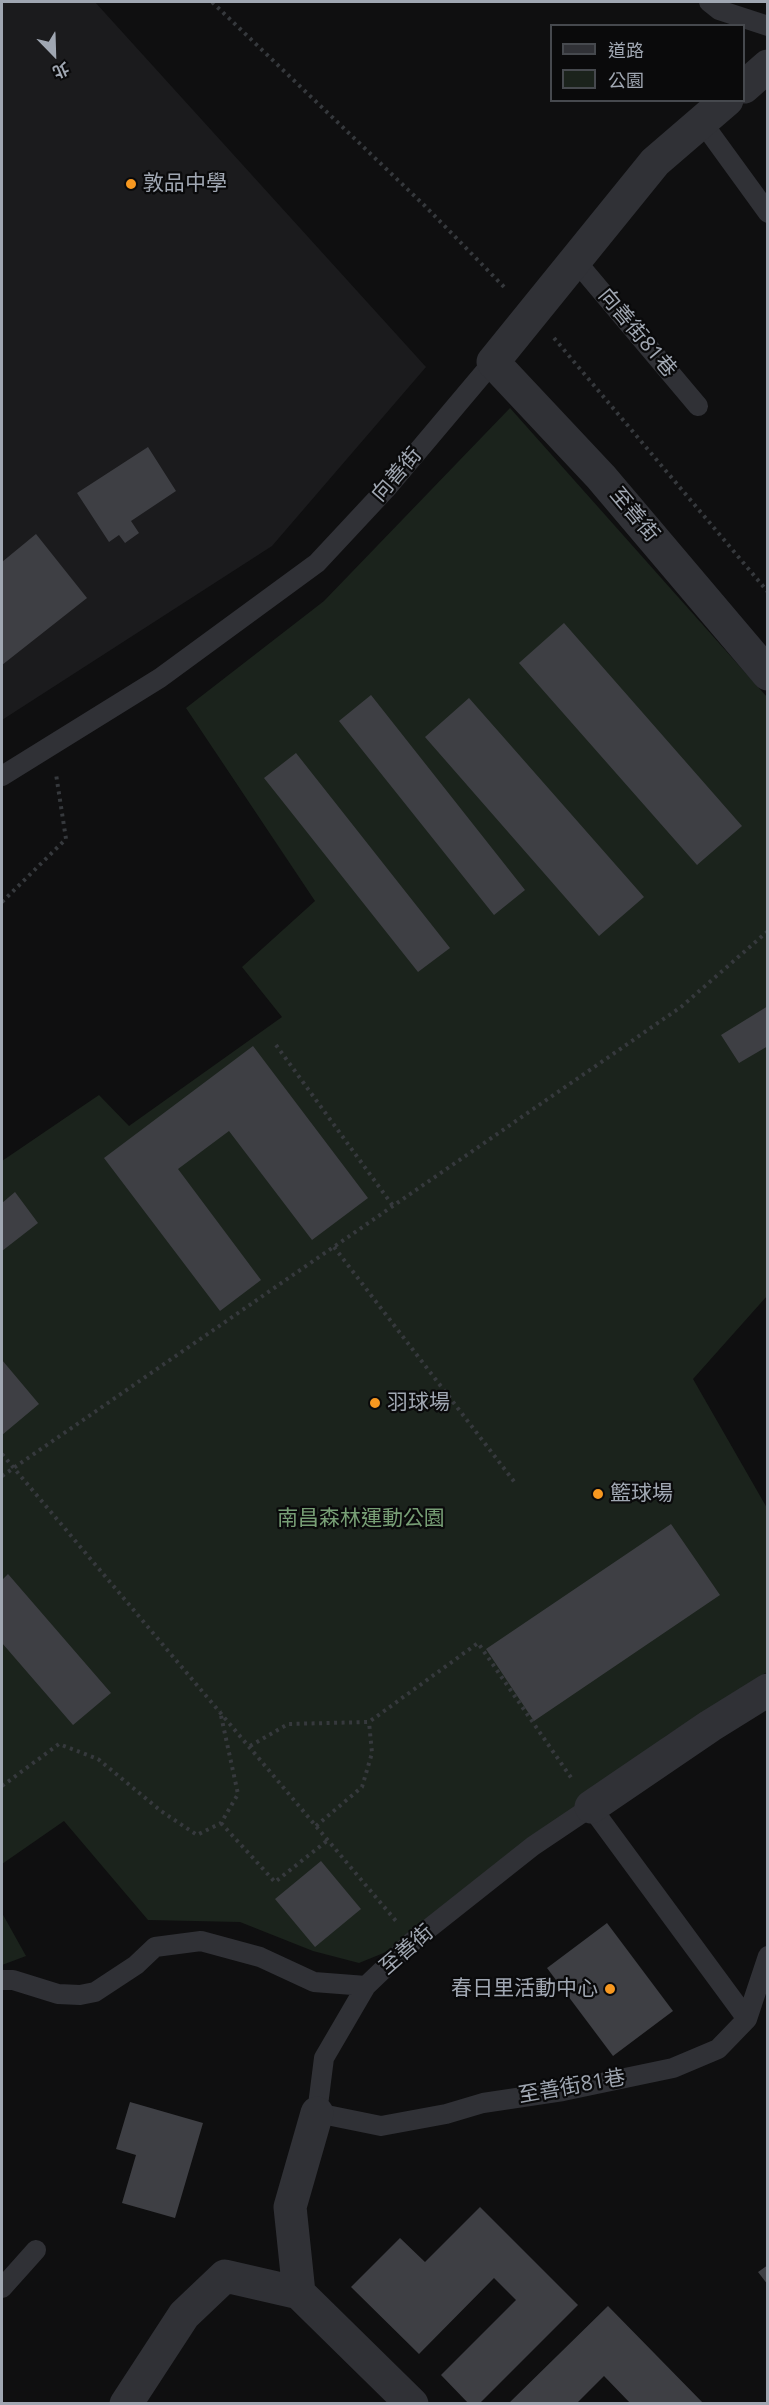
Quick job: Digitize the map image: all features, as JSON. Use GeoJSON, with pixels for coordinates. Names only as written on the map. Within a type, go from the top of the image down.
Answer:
{"type":"FeatureCollection","features":[{"type":"Feature","properties":{"kind":"street"},"geometry":{"type":"LineString","coordinates":[[745,86],[768,66]]}},
{"type":"Feature","properties":{"kind":"street","name":"向善街"},"geometry":{"type":"LineString","coordinates":[[493,362],[655,162],[725,102]]}},
{"type":"Feature","properties":{"kind":"street","name":"至善街"},"geometry":{"type":"LineString","coordinates":[[493,362],[601,477],[768,674]]}},
{"type":"Feature","properties":{"kind":"street","name":"至善街"},"geometry":{"type":"LineString","coordinates":[[591,1807],[710,1726],[768,1690]]}},
{"type":"Feature","properties":{"kind":"street"},"geometry":{"type":"LineString","coordinates":[[299,2292],[290,2207],[318,2113]]}},
{"type":"Feature","properties":{"kind":"street"},"geometry":{"type":"LineString","coordinates":[[126,2403],[184,2315],[225,2276],[299,2292],[412,2403]]}},
{"type":"Feature","properties":{"kind":"lane"},"geometry":{"type":"LineString","coordinates":[[709,2],[719,10],[768,26]]}},
{"type":"Feature","properties":{"kind":"lane"},"geometry":{"type":"LineString","coordinates":[[702,122],[768,213]]}},
{"type":"Feature","properties":{"kind":"lane","name":"向善街81巷"},"geometry":{"type":"LineString","coordinates":[[575,260],[698,406]]}},
{"type":"Feature","properties":{"kind":"lane","name":"向善街"},"geometry":{"type":"LineString","coordinates":[[2,776],[160,678],[317,563],[386,489],[493,362]]}},
{"type":"Feature","properties":{"kind":"lane"},"geometry":{"type":"LineString","coordinates":[[591,1807],[747,2019]]}},
{"type":"Feature","properties":{"kind":"lane","name":"至善街"},"geometry":{"type":"LineString","coordinates":[[2,1980],[13,1980],[58,1994],[80,1995],[95,1992],[136,1965],[155,1947],[201,1941],[260,1957],[314,1982],[366,1986],[413,1941],[533,1846],[591,1807]]}},
{"type":"Feature","properties":{"kind":"lane","name":"至善街81巷"},"geometry":{"type":"LineString","coordinates":[[318,2113],[381,2126],[446,2114],[483,2103],[563,2091],[673,2068],[718,2049],[747,2019],[768,1956]]}},
{"type":"Feature","properties":{"kind":"lane"},"geometry":{"type":"LineString","coordinates":[[318,2113],[324,2058],[366,1986]]}},
{"type":"Feature","properties":{"kind":"lane"},"geometry":{"type":"LineString","coordinates":[[2,2288],[36,2250]]}},
{"type":"Feature","properties":{"kind":"path"},"geometry":{"type":"LineString","coordinates":[[212,2],[425,206],[514,296]]}},
{"type":"Feature","properties":{"kind":"path"},"geometry":{"type":"LineString","coordinates":[[548,332],[768,592]]}},
{"type":"Feature","properties":{"kind":"path"},"geometry":{"type":"LineString","coordinates":[[2,902],[66,839],[52,746]]}},
{"type":"Feature","properties":{"kind":"path"},"geometry":{"type":"LineString","coordinates":[[2,1476],[681,1007],[768,931]]}},
{"type":"Feature","properties":{"kind":"path"},"geometry":{"type":"LineString","coordinates":[[276,1045],[393,1206]]}},
{"type":"Feature","properties":{"kind":"path"},"geometry":{"type":"LineString","coordinates":[[334,1247],[516,1484]]}},
{"type":"Feature","properties":{"kind":"path"},"geometry":{"type":"LineString","coordinates":[[2,1454],[413,1941]]}},
{"type":"Feature","properties":{"kind":"path"},"geometry":{"type":"LineString","coordinates":[[250,1746],[288,1724],[369,1722],[478,1643],[591,1807]]}},
{"type":"Feature","properties":{"kind":"path"},"geometry":{"type":"LineString","coordinates":[[2,1786],[59,1744],[98,1759],[161,1811],[197,1835],[221,1823],[238,1794],[219,1710]]}},
{"type":"Feature","properties":{"kind":"path"},"geometry":{"type":"LineString","coordinates":[[316,1826],[362,1787],[372,1753],[369,1722]]}},
{"type":"Feature","properties":{"kind":"path"},"geometry":{"type":"LineString","coordinates":[[221,1823],[275,1882],[328,1840]]}},
{"type":"Feature","properties":{"kind":"shaded area","name":"敦品中學"},"geometry":{"type":"Polygon","coordinates":[[[2,2],[95,2],[426,367],[272,546],[2,720],[2,2]]]}},
{"type":"Feature","properties":{"kind":"green space","name":"南昌森林運動公園"},"geometry":{"type":"Polygon","coordinates":[[[510,408],[767,697],[767,1296],[693,1379],[767,1508],[767,1672],[666,1736],[413,1941],[359,1963],[313,1951],[240,1922],[148,1920],[64,1821],[2,1864],[2,1161],[99,1095],[129,1126],[282,1017],[242,967],[315,901],[186,708],[324,601],[510,408]]]}},
{"type":"Feature","properties":{"kind":"green space"},"geometry":{"type":"Polygon","coordinates":[[[2,1913],[26,1956],[2,1965],[2,1913]]]}},
{"type":"Feature","properties":{"kind":"building"},"geometry":{"type":"Polygon","coordinates":[[[148,447],[176,491],[131,521],[139,533],[125,543],[119,535],[109,542],[77,493],[148,447]]]}},
{"type":"Feature","properties":{"kind":"building"},"geometry":{"type":"Polygon","coordinates":[[[36,534],[87,598],[2,665],[2,562],[36,534]]]}},
{"type":"Feature","properties":{"kind":"building"},"geometry":{"type":"Polygon","coordinates":[[[564,623],[742,826],[697,865],[519,663],[564,623]]]}},
{"type":"Feature","properties":{"kind":"building"},"geometry":{"type":"Polygon","coordinates":[[[371,695],[525,890],[494,915],[339,721],[371,695]]]}},
{"type":"Feature","properties":{"kind":"building"},"geometry":{"type":"Polygon","coordinates":[[[469,698],[644,897],[599,936],[425,737],[469,698]]]}},
{"type":"Feature","properties":{"kind":"building"},"geometry":{"type":"Polygon","coordinates":[[[296,753],[450,948],[418,972],[264,778],[296,753]]]}},
{"type":"Feature","properties":{"kind":"building"},"geometry":{"type":"Polygon","coordinates":[[[768,1006],[768,1046],[739,1063],[721,1035],[768,1006]]]}},
{"type":"Feature","properties":{"kind":"building"},"geometry":{"type":"Polygon","coordinates":[[[253,1046],[368,1198],[312,1240],[229,1131],[178,1169],[261,1280],[220,1311],[104,1158],[253,1046]]]}},
{"type":"Feature","properties":{"kind":"building"},"geometry":{"type":"Polygon","coordinates":[[[15,1192],[38,1223],[2,1251],[2,1203],[15,1192]]]}},
{"type":"Feature","properties":{"kind":"building"},"geometry":{"type":"Polygon","coordinates":[[[2,1360],[39,1404],[2,1435],[2,1360]]]}},
{"type":"Feature","properties":{"kind":"building"},"geometry":{"type":"Polygon","coordinates":[[[671,1524],[720,1595],[534,1721],[486,1649],[671,1524]]]}},
{"type":"Feature","properties":{"kind":"building"},"geometry":{"type":"Polygon","coordinates":[[[8,1574],[111,1693],[73,1725],[2,1643],[2,1580],[8,1574]]]}},
{"type":"Feature","properties":{"kind":"building"},"geometry":{"type":"Polygon","coordinates":[[[321,1861],[361,1909],[315,1947],[275,1899],[321,1861]]]}},
{"type":"Feature","properties":{"kind":"building","name":"春日里活動中心"},"geometry":{"type":"Polygon","coordinates":[[[607,1923],[673,2011],[613,2056],[547,1968],[607,1923]]]}},
{"type":"Feature","properties":{"kind":"building"},"geometry":{"type":"Polygon","coordinates":[[[130,2102],[203,2123],[175,2218],[122,2203],[136,2155],[116,2149],[130,2102]]]}},
{"type":"Feature","properties":{"kind":"building"},"geometry":{"type":"Polygon","coordinates":[[[480,2207],[578,2305],[479,2404],[469,2404],[441,2375],[516,2300],[494,2278],[419,2354],[351,2287],[400,2238],[425,2262],[480,2207]]]}},
{"type":"Feature","properties":{"kind":"building"},"geometry":{"type":"Polygon","coordinates":[[[768,2265],[768,2285],[758,2272],[768,2265]]]}},
{"type":"Feature","properties":{"kind":"building"},"geometry":{"type":"Polygon","coordinates":[[[608,2306],[704,2404],[631,2404],[604,2376],[576,2404],[508,2404],[608,2306]]]}},
{"type":"Feature","properties":{"kind":"place","name":"敦品中學"},"geometry":{"type":"Point","coordinates":[131,184]}},
{"type":"Feature","properties":{"kind":"place","name":"羽球場"},"geometry":{"type":"Point","coordinates":[375,1403]}},
{"type":"Feature","properties":{"kind":"place","name":"籃球場"},"geometry":{"type":"Point","coordinates":[598,1494]}},
{"type":"Feature","properties":{"kind":"place","name":"春日里活動中心"},"geometry":{"type":"Point","coordinates":[610,1989]}}]}
